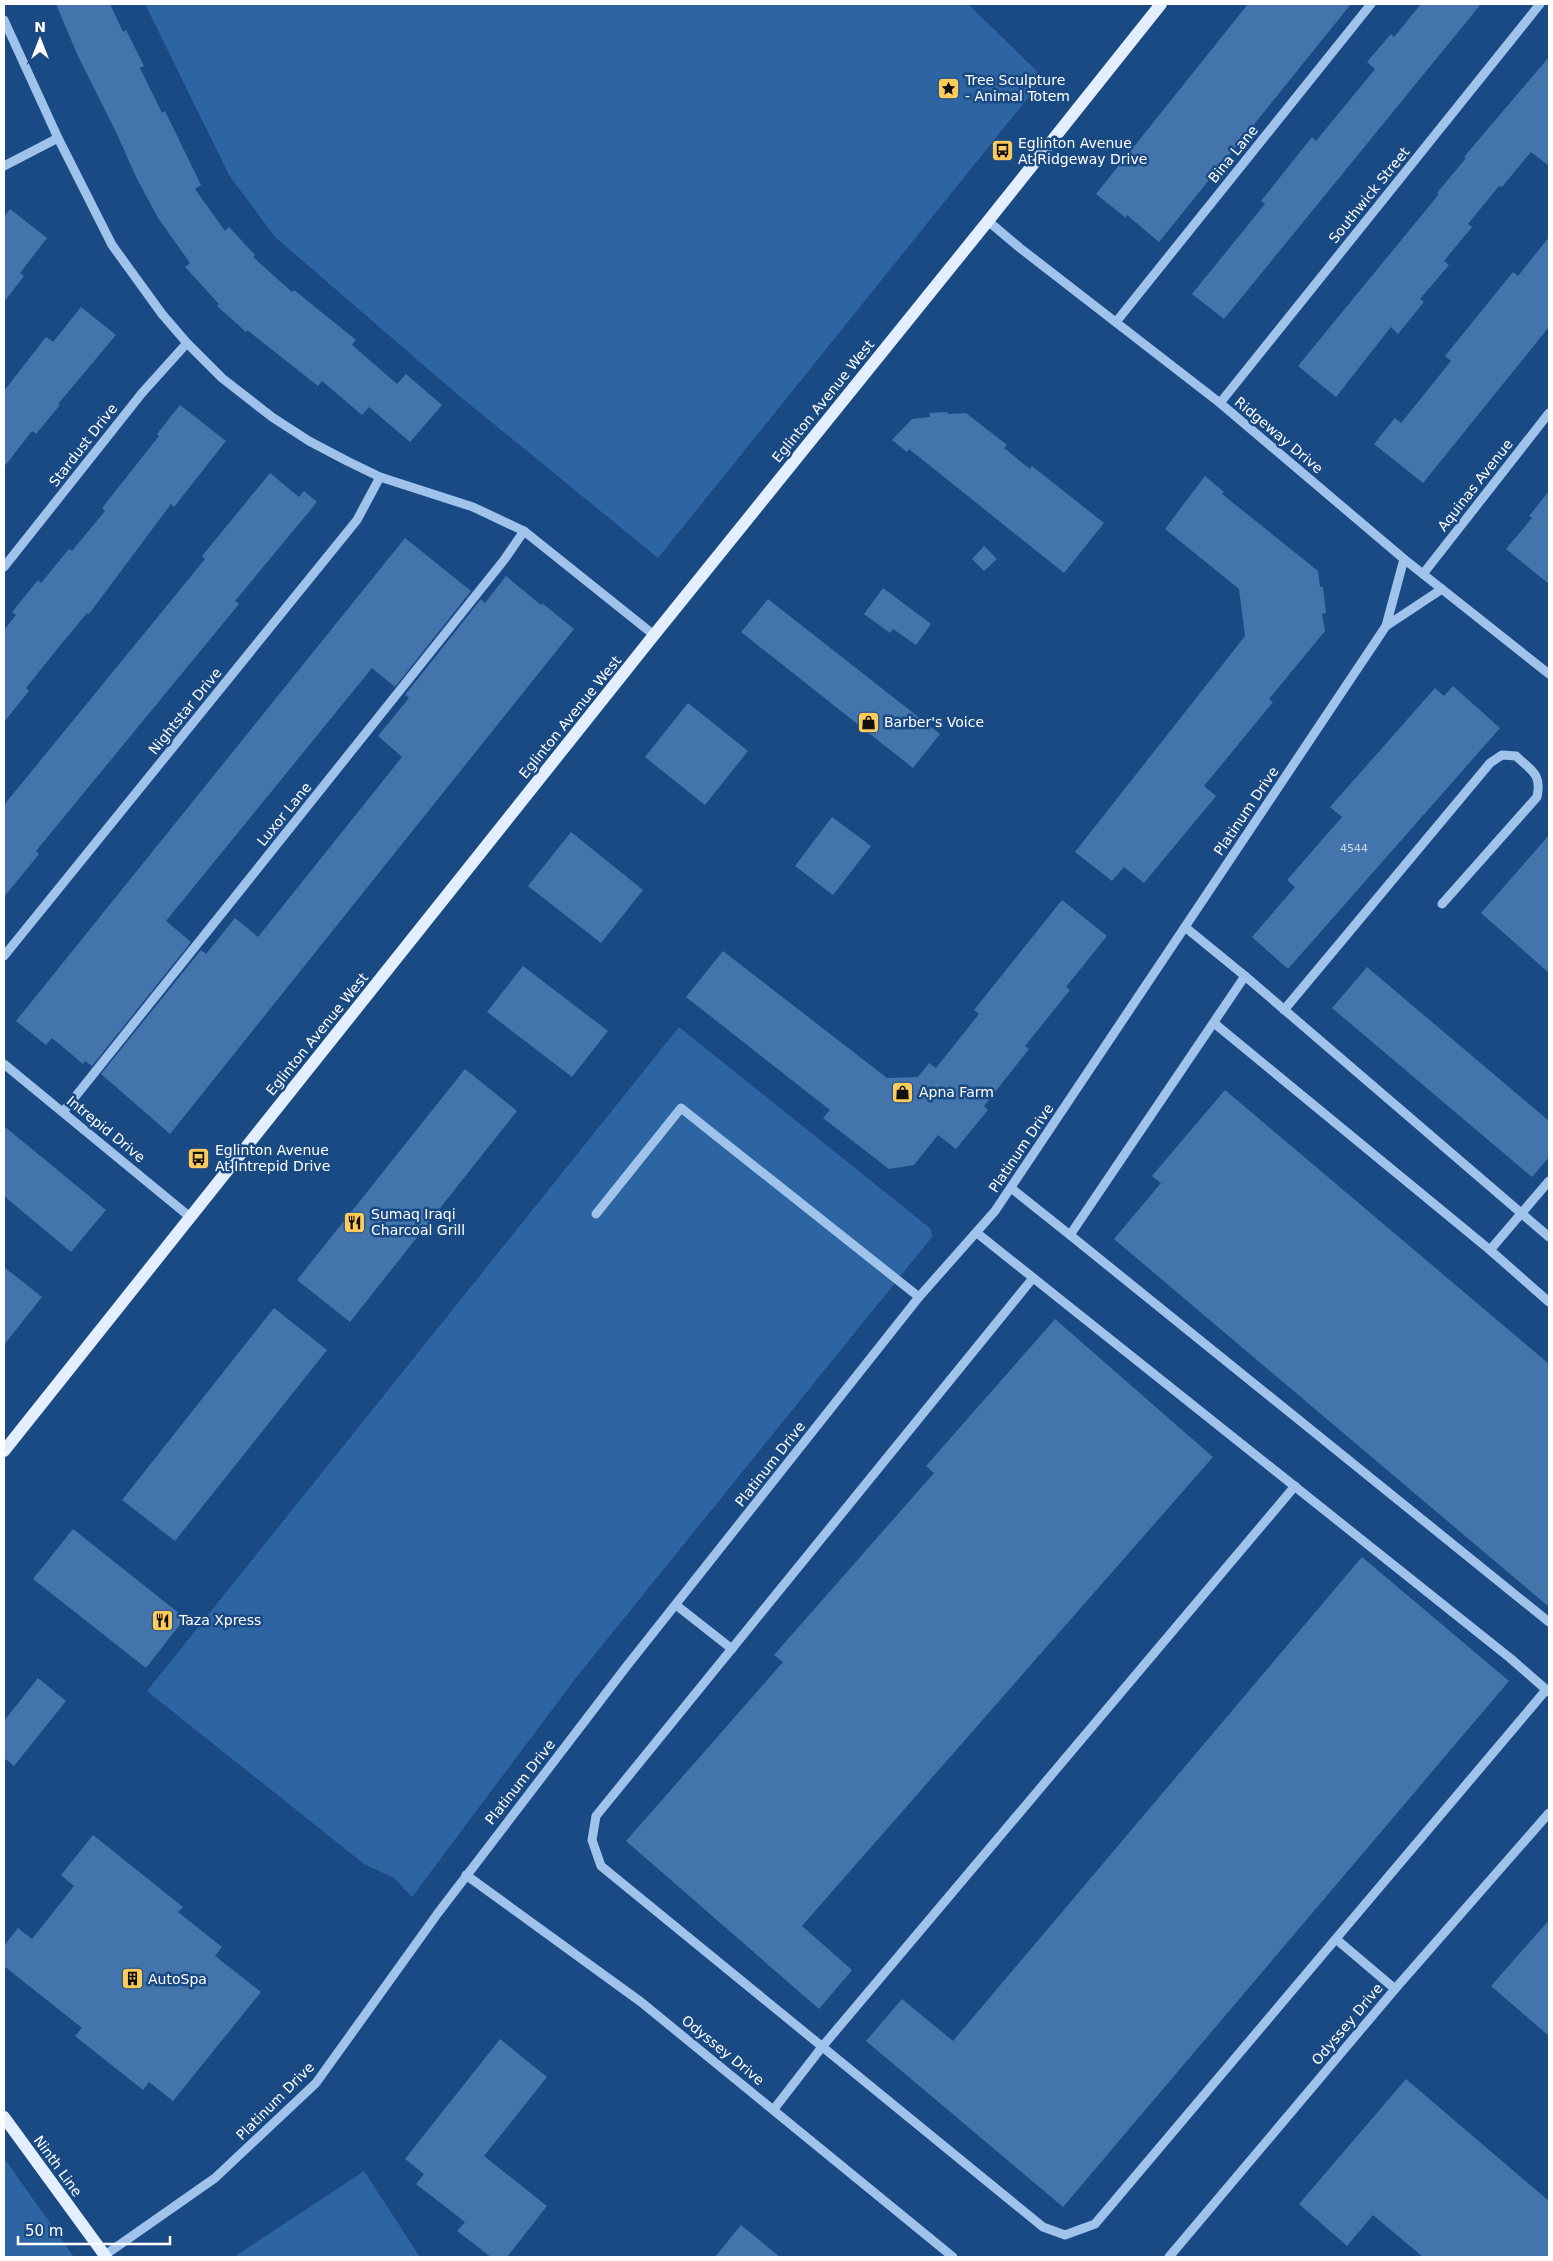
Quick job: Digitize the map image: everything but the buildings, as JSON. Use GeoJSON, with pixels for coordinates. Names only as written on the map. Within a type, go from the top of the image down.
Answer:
{"type":"FeatureCollection","features":[{"type":"Feature","properties":{"kind":"main road","name":"Eglinton Avenue West"},"geometry":{"type":"LineString","coordinates":[[4,1451],[654,635],[1161,4]]}},
{"type":"Feature","properties":{"kind":"main road","name":"Ninth Line"},"geometry":{"type":"LineString","coordinates":[[4,2117],[105,2256]]}},
{"type":"Feature","properties":{"kind":"street","name":"Bina Lane"},"geometry":{"type":"LineString","coordinates":[[1116,322],[1371,4]]}},
{"type":"Feature","properties":{"kind":"street","name":"Southwick Street"},"geometry":{"type":"LineString","coordinates":[[1220,403],[1540,4]]}},
{"type":"Feature","properties":{"kind":"street"},"geometry":{"type":"LineString","coordinates":[[4,20],[58,138],[112,245],[157,308],[187,343],[222,378],[272,418],[309,441],[380,477],[473,507],[524,531],[654,635]]}},
{"type":"Feature","properties":{"kind":"street"},"geometry":{"type":"LineString","coordinates":[[4,166],[58,138]]}},
{"type":"Feature","properties":{"kind":"street","name":"Ridgeway Drive"},"geometry":{"type":"LineString","coordinates":[[988,221],[1220,403],[1404,559],[1549,674]]}},
{"type":"Feature","properties":{"kind":"street","name":"Stardust Drive"},"geometry":{"type":"LineString","coordinates":[[4,567],[142,393],[187,343]]}},
{"type":"Feature","properties":{"kind":"street","name":"Aquinas Avenue"},"geometry":{"type":"LineString","coordinates":[[1423,574],[1549,413]]}},
{"type":"Feature","properties":{"kind":"street","name":"Nightstar Drive"},"geometry":{"type":"LineString","coordinates":[[4,956],[357,520],[380,477]]}},
{"type":"Feature","properties":{"kind":"street","name":"Luxor Lane"},"geometry":{"type":"LineString","coordinates":[[63,1112],[498,567],[524,531]]}},
{"type":"Feature","properties":{"kind":"street","name":"Platinum Drive"},"geometry":{"type":"LineString","coordinates":[[105,2256],[215,2178],[316,2083],[466,1875],[919,1297],[977,1233],[1011,1188],[1386,626],[1404,559]]}},
{"type":"Feature","properties":{"kind":"street","name":"Platinum Drive"},"geometry":{"type":"LineString","coordinates":[[1386,626],[1442,589]]}},
{"type":"Feature","properties":{"kind":"street"},"geometry":{"type":"LineString","coordinates":[[1284,1010],[1490,763],[1502,755],[1516,756],[1538,776],[1540,784],[1537,797],[1442,904]]}},
{"type":"Feature","properties":{"kind":"street"},"geometry":{"type":"LineString","coordinates":[[1185,927],[1245,976],[1549,1237]]}},
{"type":"Feature","properties":{"kind":"street"},"geometry":{"type":"LineString","coordinates":[[1070,1235],[1245,976]]}},
{"type":"Feature","properties":{"kind":"street"},"geometry":{"type":"LineString","coordinates":[[1214,1023],[1490,1250],[1549,1302]]}},
{"type":"Feature","properties":{"kind":"street","name":"Intrepid Drive"},"geometry":{"type":"LineString","coordinates":[[4,1064],[190,1217]]}},
{"type":"Feature","properties":{"kind":"street"},"geometry":{"type":"LineString","coordinates":[[596,1214],[681,1108],[919,1297]]}},
{"type":"Feature","properties":{"kind":"street"},"geometry":{"type":"LineString","coordinates":[[1490,1250],[1549,1181]]}},
{"type":"Feature","properties":{"kind":"street"},"geometry":{"type":"LineString","coordinates":[[1011,1188],[1549,1622]]}},
{"type":"Feature","properties":{"kind":"street"},"geometry":{"type":"LineString","coordinates":[[977,1233],[1034,1278],[1295,1486],[1510,1658],[1548,1691],[1095,2224],[1065,2235],[1043,2227],[601,1866],[592,1840],[596,1816],[1034,1278]]}},
{"type":"Feature","properties":{"kind":"street"},"geometry":{"type":"LineString","coordinates":[[774,2109],[822,2047],[1295,1486]]}},
{"type":"Feature","properties":{"kind":"street"},"geometry":{"type":"LineString","coordinates":[[676,1605],[732,1649]]}},
{"type":"Feature","properties":{"kind":"street","name":"Odyssey Drive"},"geometry":{"type":"LineString","coordinates":[[1169,2257],[1395,1989],[1549,1813]]}},
{"type":"Feature","properties":{"kind":"street","name":"Odyssey Drive"},"geometry":{"type":"LineString","coordinates":[[466,1875],[641,2002],[774,2109],[952,2257]]}},
{"type":"Feature","properties":{"kind":"street"},"geometry":{"type":"LineString","coordinates":[[1336,1939],[1395,1989]]}},
{"type":"Feature","properties":{"kind":"shaded area"},"geometry":{"type":"Polygon","coordinates":[[[145,4],[968,4],[1044,78],[658,558],[457,394],[275,237],[229,175],[145,4]]]}},
{"type":"Feature","properties":{"kind":"shaded area"},"geometry":{"type":"Polygon","coordinates":[[[679,1027],[931,1229],[932,1237],[575,1679],[412,1897],[394,1878],[364,1864],[147,1691],[679,1027]]]}},
{"type":"Feature","properties":{"kind":"shaded area"},"geometry":{"type":"Polygon","coordinates":[[[4,2158],[74,2257],[4,2257],[4,2158]]]}},
{"type":"Feature","properties":{"kind":"shaded area"},"geometry":{"type":"Polygon","coordinates":[[[364,2171],[420,2257],[234,2257],[364,2171]]]}},
{"type":"Feature","properties":{"kind":"place","name":"Tree Sculpture - Animal Totem"},"geometry":{"type":"Point","coordinates":[949,88]}},
{"type":"Feature","properties":{"kind":"place","name":"Eglinton Avenue At Ridgeway Drive"},"geometry":{"type":"Point","coordinates":[1002,151]}},
{"type":"Feature","properties":{"kind":"place","name":"Barber's Voice"},"geometry":{"type":"Point","coordinates":[868,722]}},
{"type":"Feature","properties":{"kind":"place","name":"Apna Farm"},"geometry":{"type":"Point","coordinates":[903,1092]}},
{"type":"Feature","properties":{"kind":"place","name":"Eglinton Avenue At Intrepid Drive"},"geometry":{"type":"Point","coordinates":[199,1158]}},
{"type":"Feature","properties":{"kind":"place","name":"Sumaq Iraqi Charcoal Grill"},"geometry":{"type":"Point","coordinates":[355,1222]}},
{"type":"Feature","properties":{"kind":"place","name":"Taza Xpress"},"geometry":{"type":"Point","coordinates":[163,1620]}},
{"type":"Feature","properties":{"kind":"place","name":"AutoSpa"},"geometry":{"type":"Point","coordinates":[132,1979]}}]}
